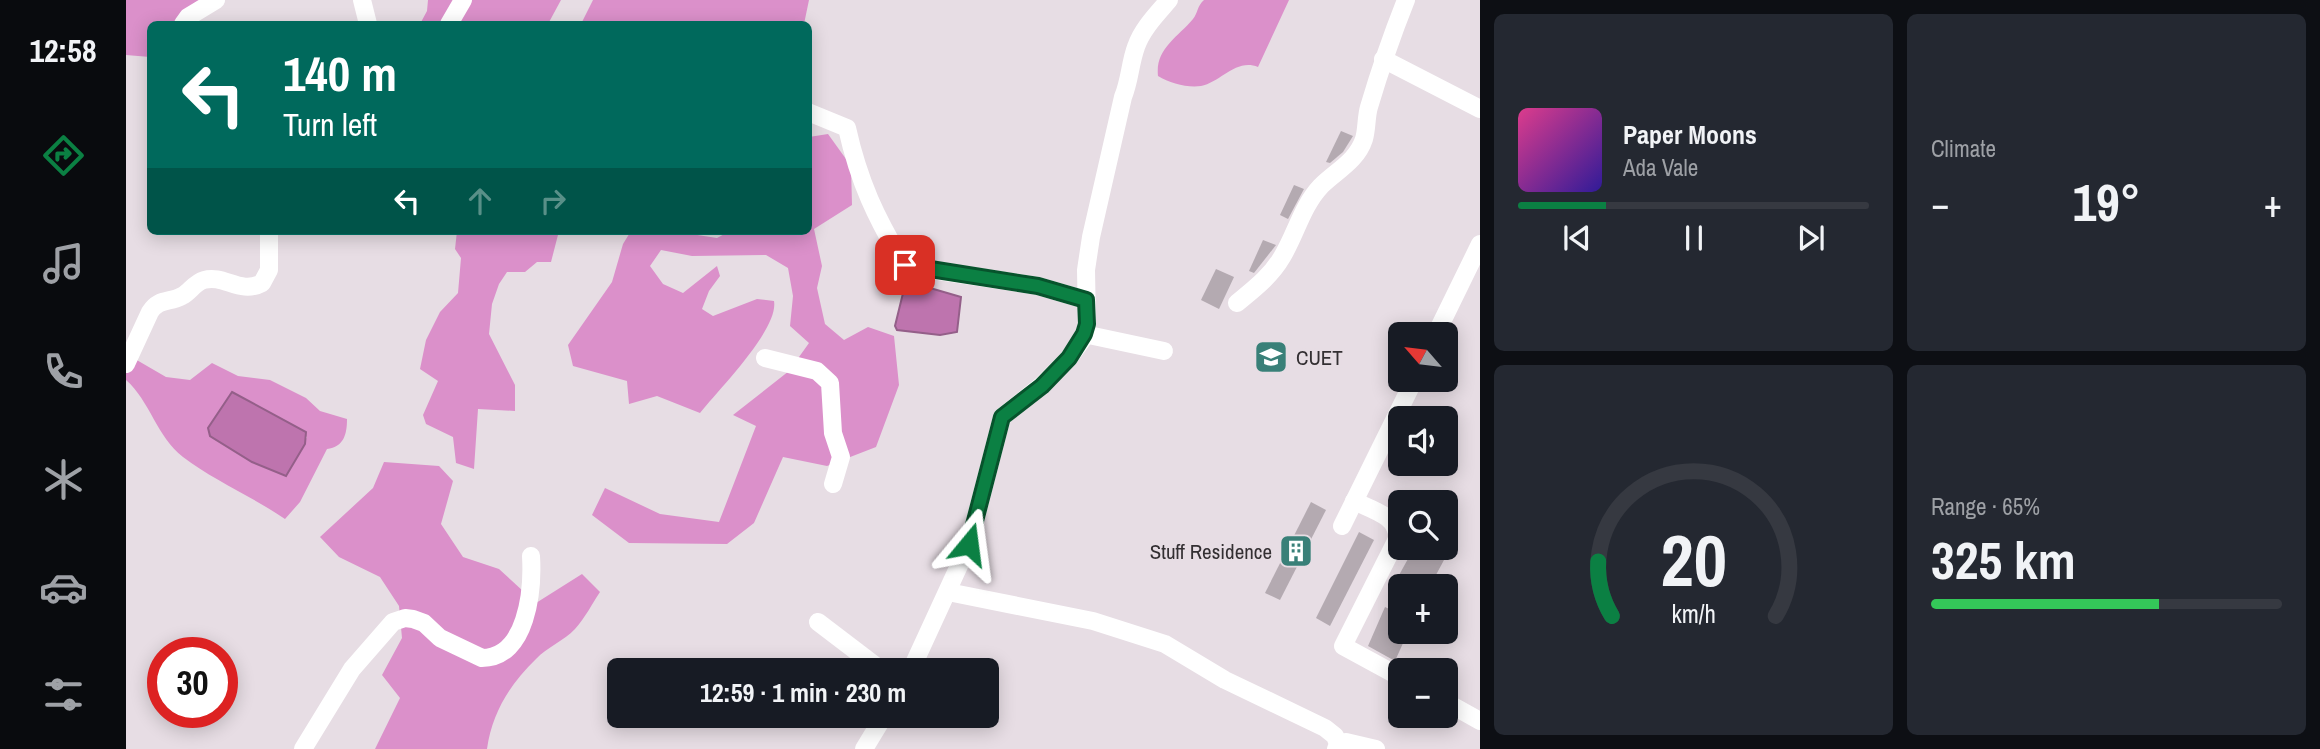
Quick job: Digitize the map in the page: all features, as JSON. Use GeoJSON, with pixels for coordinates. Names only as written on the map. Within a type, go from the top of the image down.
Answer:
{"type":"FeatureCollection","features":[{"type":"Feature","properties":{"kind":"street"},"geometry":{"type":"LineString","coordinates":[[185,21],[216,0]]}},
{"type":"Feature","properties":{"kind":"street"},"geometry":{"type":"LineString","coordinates":[[362,0],[367,21]]}},
{"type":"Feature","properties":{"kind":"street"},"geometry":{"type":"LineString","coordinates":[[451,21],[463,0]]}},
{"type":"Feature","properties":{"kind":"street"},"geometry":{"type":"LineString","coordinates":[[917,658],[969,544],[1002,417],[1042,386],[1069,358],[1084,334],[1087,324],[1086,300],[1091,237],[1135,49],[1141,36],[1169,0]]}},
{"type":"Feature","properties":{"kind":"street"},"geometry":{"type":"LineString","coordinates":[[1237,303],[1268,277],[1321,186],[1342,169],[1359,150],[1383,59],[1406,0]]}},
{"type":"Feature","properties":{"kind":"street"},"geometry":{"type":"LineString","coordinates":[[1383,59],[1480,109]]}},
{"type":"Feature","properties":{"kind":"street"},"geometry":{"type":"LineString","coordinates":[[812,114],[846,128],[858,175],[884,231],[905,265],[1038,286],[1086,300]]}},
{"type":"Feature","properties":{"kind":"street"},"geometry":{"type":"LineString","coordinates":[[126,364],[154,305],[163,299],[181,297],[196,284],[207,279],[239,288],[262,283],[269,270],[269,235]]}},
{"type":"Feature","properties":{"kind":"street"},"geometry":{"type":"LineString","coordinates":[[1442,322],[1480,244]]}},
{"type":"Feature","properties":{"kind":"street"},"geometry":{"type":"LineString","coordinates":[[1084,334],[1164,351]]}},
{"type":"Feature","properties":{"kind":"street"},"geometry":{"type":"LineString","coordinates":[[765,358],[817,371],[825,375],[830,383],[833,433],[841,457],[833,484]]}},
{"type":"Feature","properties":{"kind":"street"},"geometry":{"type":"LineString","coordinates":[[1342,526],[1408,392]]}},
{"type":"Feature","properties":{"kind":"street"},"geometry":{"type":"LineString","coordinates":[[1354,501],[1393,521],[1398,529],[1397,539],[1343,646],[1388,670]]}},
{"type":"Feature","properties":{"kind":"street"},"geometry":{"type":"LineString","coordinates":[[303,749],[352,669],[388,626],[399,619],[413,619],[424,624],[440,638],[482,659],[506,652],[512,646],[522,623],[530,584],[531,556]]}},
{"type":"Feature","properties":{"kind":"street"},"geometry":{"type":"LineString","coordinates":[[948,592],[1093,621],[1165,644],[1225,680],[1317,723],[1335,736],[1337,746],[1346,742],[1376,749]]}},
{"type":"Feature","properties":{"kind":"street"},"geometry":{"type":"LineString","coordinates":[[818,622],[865,658]]}},
{"type":"Feature","properties":{"kind":"street"},"geometry":{"type":"LineString","coordinates":[[1458,709],[1480,721]]}},
{"type":"Feature","properties":{"kind":"street"},"geometry":{"type":"LineString","coordinates":[[864,749],[877,728]]}},
{"type":"Feature","properties":{"kind":"shaded area"},"geometry":{"type":"Polygon","coordinates":[[[126,0],[211,0],[186,21],[147,21],[147,57],[126,55],[126,0]]]}},
{"type":"Feature","properties":{"kind":"shaded area"},"geometry":{"type":"Polygon","coordinates":[[[428,0],[561,0],[550,21],[422,21],[427,11],[428,0]]]}},
{"type":"Feature","properties":{"kind":"shaded area"},"geometry":{"type":"Polygon","coordinates":[[[593,0],[809,0],[805,21],[582,21],[593,0]]]}},
{"type":"Feature","properties":{"kind":"shaded area"},"geometry":{"type":"Polygon","coordinates":[[[1204,0],[1289,0],[1258,67],[1250,65],[1236,68],[1201,86],[1179,84],[1158,76],[1160,58],[1168,44],[1193,19],[1204,0]]]}},
{"type":"Feature","properties":{"kind":"shaded area"},"geometry":{"type":"Polygon","coordinates":[[[828,134],[851,166],[852,205],[814,229],[822,266],[817,288],[825,324],[844,340],[868,327],[894,336],[899,385],[876,447],[827,466],[783,457],[754,523],[727,544],[629,543],[592,515],[605,488],[660,514],[719,522],[756,426],[733,415],[789,371],[809,343],[790,326],[793,296],[788,268],[766,255],[692,256],[661,250],[650,266],[663,284],[683,293],[717,266],[720,276],[709,291],[702,309],[713,316],[757,299],[774,301],[773,313],[758,342],[700,413],[657,396],[629,404],[627,381],[573,366],[568,345],[612,282],[623,244],[629,235],[697,235],[717,238],[723,235],[812,235],[812,137],[828,134]]]}},
{"type":"Feature","properties":{"kind":"shaded area"},"geometry":{"type":"Polygon","coordinates":[[[457,235],[558,235],[551,262],[537,262],[525,272],[507,272],[499,284],[492,304],[489,334],[515,385],[515,411],[478,409],[474,469],[456,463],[453,437],[426,424],[423,415],[438,381],[420,369],[426,340],[440,312],[458,293],[461,258],[455,249],[457,235]]]}},
{"type":"Feature","properties":{"kind":"shaded area"},"geometry":{"type":"Polygon","coordinates":[[[906,281],[961,297],[957,332],[940,335],[897,330],[895,326],[906,281]]]}},
{"type":"Feature","properties":{"kind":"shaded area"},"geometry":{"type":"Polygon","coordinates":[[[135,359],[166,377],[190,380],[212,363],[238,376],[270,380],[306,398],[320,411],[347,419],[345,435],[341,443],[327,449],[300,502],[285,519],[207,473],[174,449],[126,380],[126,363],[135,359]],[[232,392],[208,428],[286,476],[307,437],[232,392]]]}},
{"type":"Feature","properties":{"kind":"shaded area"},"geometry":{"type":"Polygon","coordinates":[[[232,392],[306,432],[305,444],[286,476],[252,462],[210,436],[208,428],[232,392]]]}},
{"type":"Feature","properties":{"kind":"shaded area"},"geometry":{"type":"Polygon","coordinates":[[[384,462],[439,466],[453,481],[441,524],[463,557],[499,569],[536,603],[582,574],[600,592],[575,629],[540,655],[510,689],[493,723],[487,749],[375,749],[400,698],[382,675],[402,638],[399,606],[380,577],[339,557],[320,537],[373,488],[384,462]]]}},
{"type":"Feature","properties":{"kind":"building"},"geometry":{"type":"Polygon","coordinates":[[[1341,131],[1353,136],[1343,152],[1330,163],[1326,162],[1341,131]]]}},
{"type":"Feature","properties":{"kind":"building"},"geometry":{"type":"Polygon","coordinates":[[[1294,185],[1304,189],[1288,219],[1280,215],[1294,185]]]}},
{"type":"Feature","properties":{"kind":"building"},"geometry":{"type":"Polygon","coordinates":[[[1263,240],[1276,245],[1254,273],[1249,271],[1263,240]]]}},
{"type":"Feature","properties":{"kind":"building"},"geometry":{"type":"Polygon","coordinates":[[[1216,269],[1234,277],[1219,309],[1201,300],[1216,269]]]}},
{"type":"Feature","properties":{"kind":"building","name":"Stuff Residence"},"geometry":{"type":"Polygon","coordinates":[[[1311,502],[1326,510],[1280,600],[1265,593],[1311,502]]]}},
{"type":"Feature","properties":{"kind":"building"},"geometry":{"type":"Polygon","coordinates":[[[1359,532],[1374,540],[1330,626],[1316,618],[1359,532]]]}},
{"type":"Feature","properties":{"kind":"building"},"geometry":{"type":"Polygon","coordinates":[[[1407,560],[1444,560],[1436,574],[1400,574],[1407,560]]]}},
{"type":"Feature","properties":{"kind":"building"},"geometry":{"type":"Polygon","coordinates":[[[1385,607],[1388,608],[1388,644],[1403,644],[1396,658],[1390,658],[1368,646],[1385,607]]]}},
{"type":"Feature","properties":{"kind":"place","name":"CUET"},"geometry":{"type":"Point","coordinates":[1271,357]}},
{"type":"Feature","properties":{"kind":"place","name":"Stuff Residence"},"geometry":{"type":"Point","coordinates":[1296,551]}},
{"type":"Feature","properties":{"kind":"route"},"geometry":{"type":"LineString","coordinates":[[905,265],[1038,286],[1086,300],[1087,324],[1083,339],[1042,386],[1002,417],[987,465],[969,544]]}}]}
